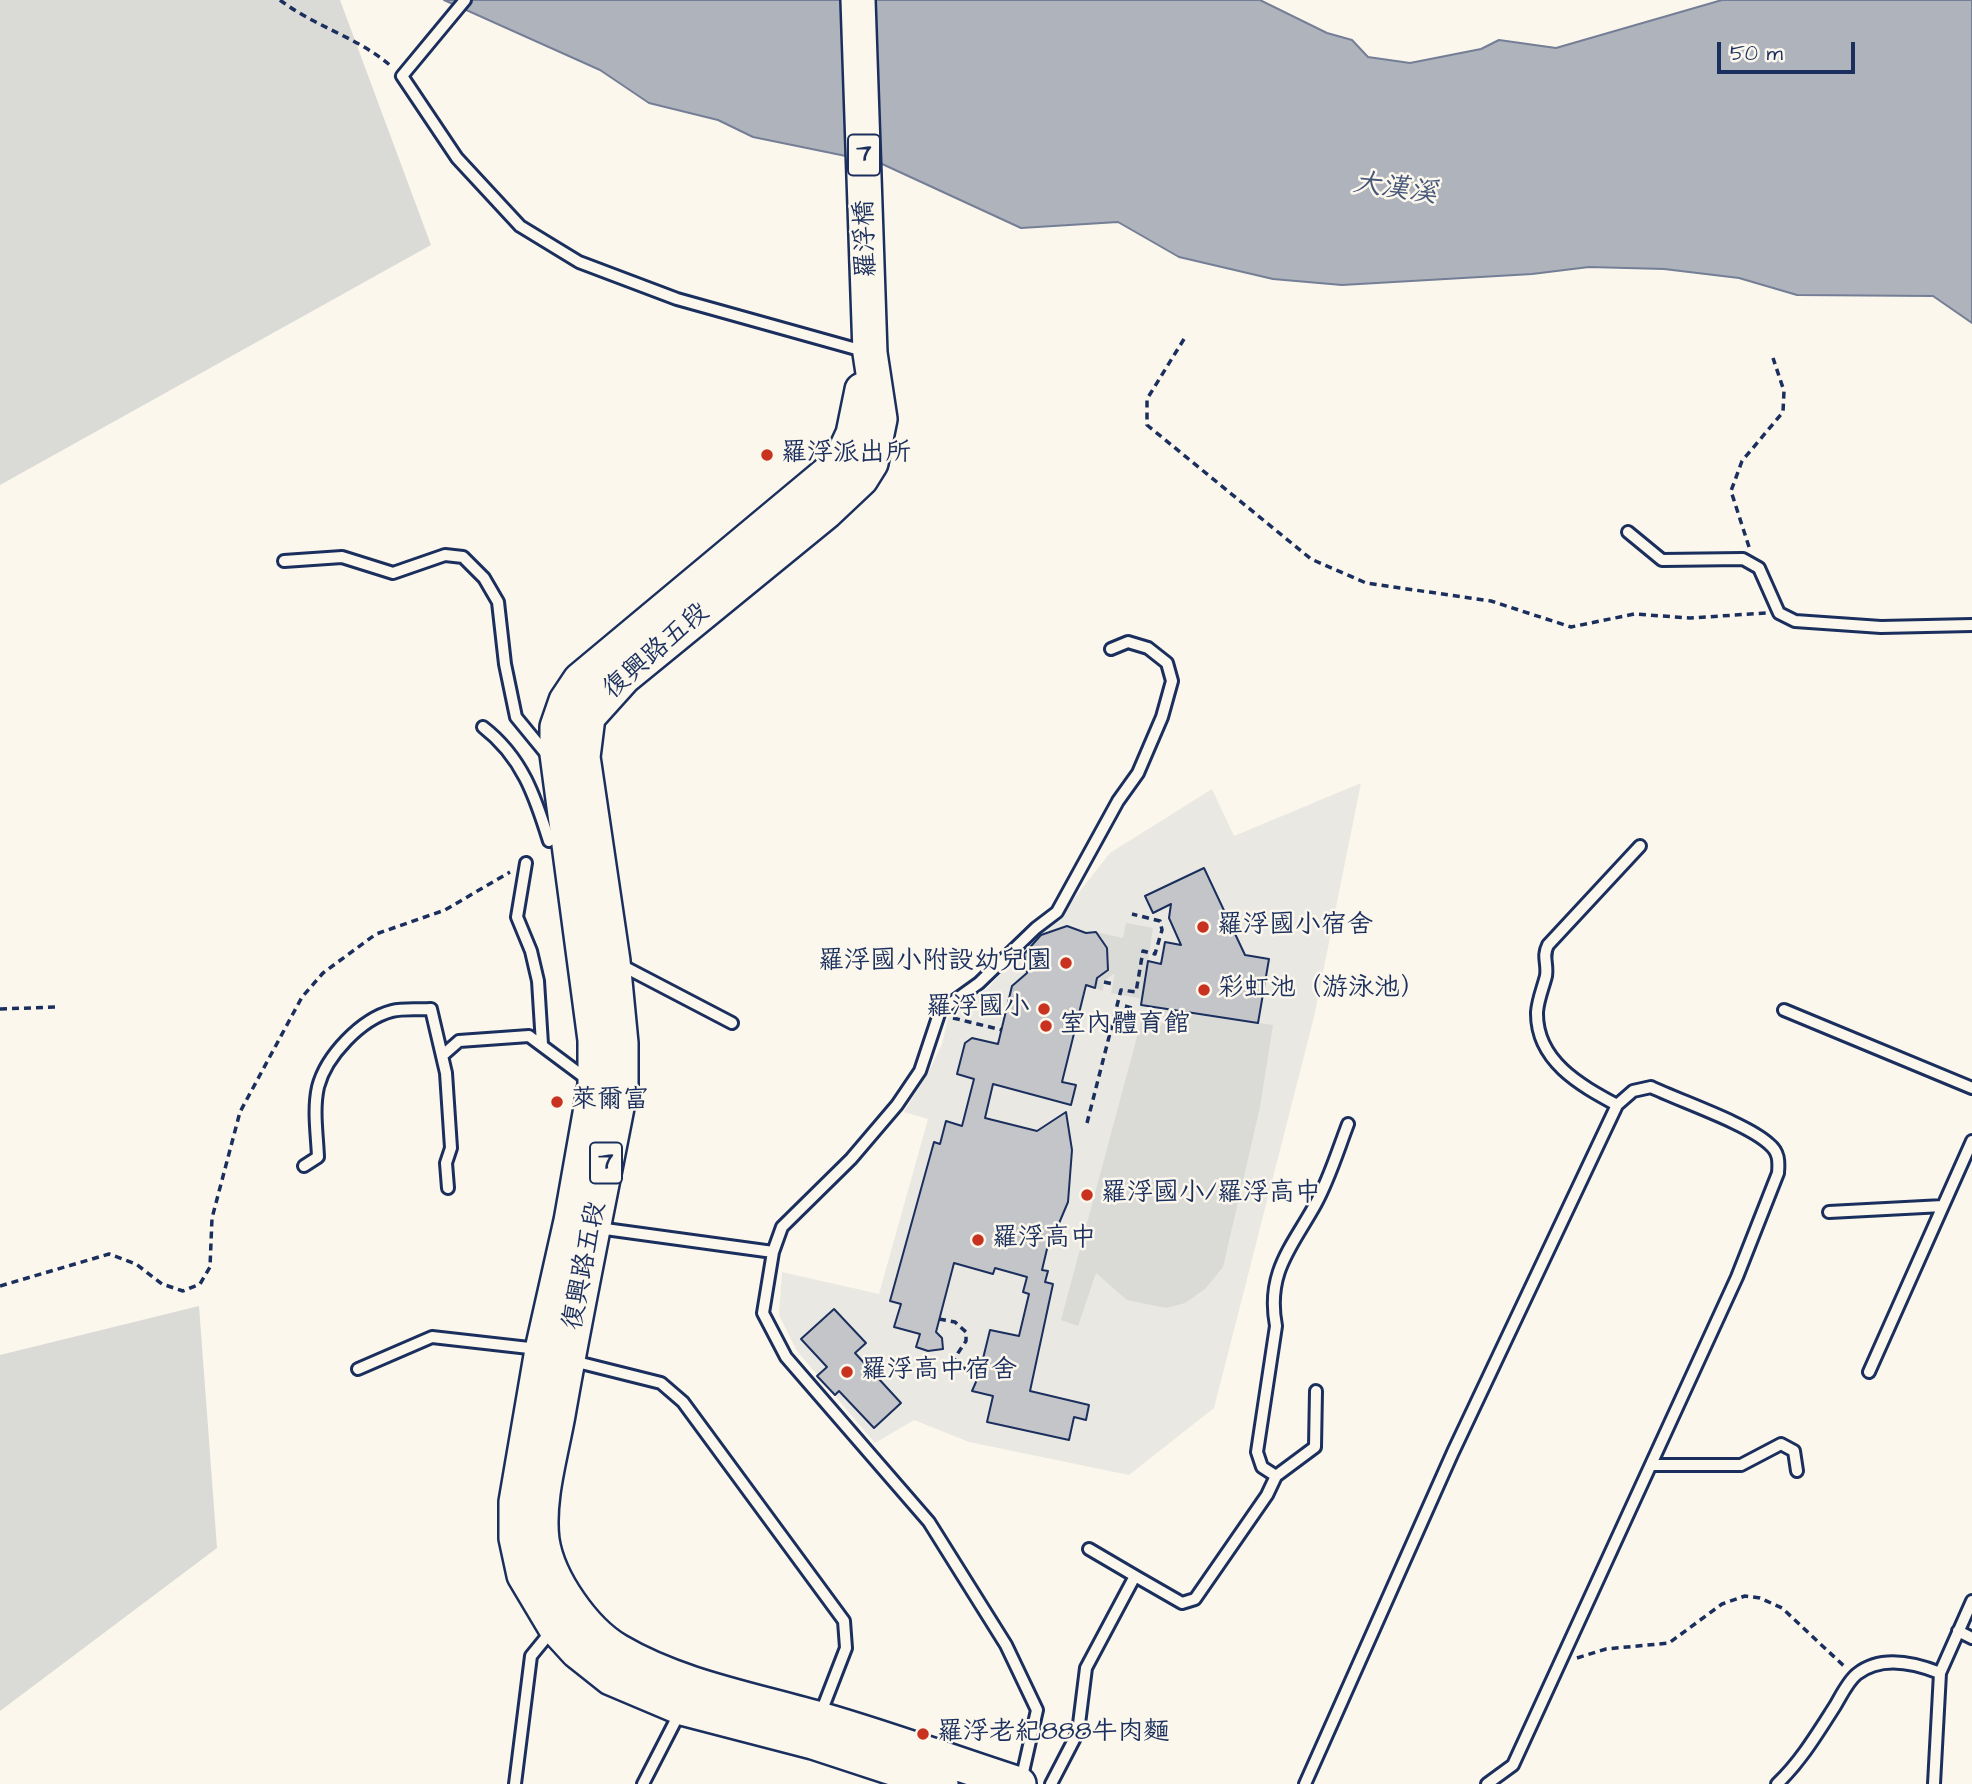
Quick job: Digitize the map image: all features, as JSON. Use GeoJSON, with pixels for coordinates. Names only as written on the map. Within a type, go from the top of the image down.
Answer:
{"type":"FeatureCollection","features":[{"type":"Feature","properties":{"kind":"main road","name":"羅浮橋"},"geometry":{"type":"LineString","coordinates":[[858,0],[870,311]]}},
{"type":"Feature","properties":{"kind":"main road","name":"復興路五段"},"geometry":{"type":"LineString","coordinates":[[870,311],[870,353],[853,434],[839,464],[769,540],[629,636],[591,690],[583,757],[613,961],[621,1042],[608,1086],[555,1355],[516,1502],[516,1538],[524,1575],[555,1627],[577,1651],[611,1678],[682,1708],[816,1730],[1020,1784]]}},
{"type":"Feature","properties":{"kind":"main road","name":"復興路五段"},"geometry":{"type":"LineString","coordinates":[[591,690],[566,701],[557,727],[558,769],[595,1040],[608,1086]]}},
{"type":"Feature","properties":{"kind":"main road","name":"復興路五段"},"geometry":{"type":"LineString","coordinates":[[555,1355],[542,1541],[551,1568],[578,1616],[595,1635],[617,1651],[662,1673],[816,1730],[941,1784]]}},
{"type":"Feature","properties":{"kind":"lane"},"geometry":{"type":"LineString","coordinates":[[465,0],[404,72],[457,158],[520,226],[579,262],[677,299],[870,353]]}},
{"type":"Feature","properties":{"kind":"lane"},"geometry":{"type":"LineString","coordinates":[[1628,532],[1662,560],[1743,559],[1759,568],[1779,612],[1795,621],[1881,627],[1972,625]]}},
{"type":"Feature","properties":{"kind":"lane"},"geometry":{"type":"LineString","coordinates":[[284,561],[342,557],[393,573],[445,555],[463,557],[484,578],[498,602],[505,664],[516,717],[558,769]]}},
{"type":"Feature","properties":{"kind":"lane"},"geometry":{"type":"LineString","coordinates":[[1020,1784],[1037,1710],[1006,1645],[929,1522],[786,1357],[763,1313],[773,1252],[782,1227],[851,1158],[920,1071],[940,1012],[979,983],[1035,928],[1057,912],[1118,801],[1138,773],[1162,717],[1172,681],[1167,663],[1148,648],[1128,642],[1111,649]]}},
{"type":"Feature","properties":{"kind":"lane"},"geometry":{"type":"LineString","coordinates":[[483,727],[502,742],[523,770],[549,841]]}},
{"type":"Feature","properties":{"kind":"lane"},"geometry":{"type":"LineString","coordinates":[[1617,1105],[1583,1086],[1555,1063],[1542,1038],[1537,1015],[1539,994],[1546,974],[1543,954],[1548,944],[1640,846]]}},
{"type":"Feature","properties":{"kind":"lane"},"geometry":{"type":"LineString","coordinates":[[526,863],[517,917],[531,951],[538,981],[542,1044]]}},
{"type":"Feature","properties":{"kind":"lane"},"geometry":{"type":"LineString","coordinates":[[613,961],[732,1023]]}},
{"type":"Feature","properties":{"kind":"lane"},"geometry":{"type":"LineString","coordinates":[[304,1166],[318,1157],[314,1118],[318,1086],[327,1066],[343,1045],[368,1023],[392,1011],[430,1009],[443,1055],[451,1148],[446,1163],[449,1188]]}},
{"type":"Feature","properties":{"kind":"lane"},"geometry":{"type":"LineString","coordinates":[[1784,1010],[1972,1088]]}},
{"type":"Feature","properties":{"kind":"lane"},"geometry":{"type":"LineString","coordinates":[[443,1055],[459,1041],[529,1036],[608,1086]]}},
{"type":"Feature","properties":{"kind":"lane"},"geometry":{"type":"LineString","coordinates":[[1304,1784],[1454,1452],[1617,1105],[1633,1091],[1651,1087],[1751,1132],[1770,1144],[1779,1158],[1778,1173],[1737,1277],[1513,1765],[1487,1784]]}},
{"type":"Feature","properties":{"kind":"lane"},"geometry":{"type":"LineString","coordinates":[[1276,1476],[1262,1467],[1257,1452],[1276,1326],[1272,1306],[1277,1271],[1316,1203],[1348,1124]]}},
{"type":"Feature","properties":{"kind":"lane"},"geometry":{"type":"LineString","coordinates":[[1869,1372],[1972,1141]]}},
{"type":"Feature","properties":{"kind":"lane"},"geometry":{"type":"LineString","coordinates":[[1829,1212],[1943,1206]]}},
{"type":"Feature","properties":{"kind":"lane"},"geometry":{"type":"LineString","coordinates":[[582,1224],[773,1252]]}},
{"type":"Feature","properties":{"kind":"lane"},"geometry":{"type":"LineString","coordinates":[[358,1369],[432,1337],[555,1355],[661,1383],[683,1402],[844,1621],[846,1648],[816,1730]]}},
{"type":"Feature","properties":{"kind":"lane"},"geometry":{"type":"LineString","coordinates":[[1089,1549],[1182,1603],[1195,1599],[1267,1495],[1276,1476],[1315,1447],[1316,1391]]}},
{"type":"Feature","properties":{"kind":"lane"},"geometry":{"type":"LineString","coordinates":[[1651,1465],[1741,1465],[1781,1444],[1794,1451],[1797,1471]]}},
{"type":"Feature","properties":{"kind":"lane"},"geometry":{"type":"LineString","coordinates":[[1051,1784],[1078,1732],[1086,1668],[1135,1576]]}},
{"type":"Feature","properties":{"kind":"lane"},"geometry":{"type":"LineString","coordinates":[[1934,1784],[1940,1673],[1972,1601]]}},
{"type":"Feature","properties":{"kind":"lane"},"geometry":{"type":"LineString","coordinates":[[515,1784],[531,1656],[540,1641],[555,1627]]}},
{"type":"Feature","properties":{"kind":"lane"},"geometry":{"type":"LineString","coordinates":[[1958,1631],[1972,1638]]}},
{"type":"Feature","properties":{"kind":"lane"},"geometry":{"type":"LineString","coordinates":[[1777,1784],[1800,1762],[1855,1674],[1872,1667],[1898,1662],[1917,1664],[1940,1673]]}},
{"type":"Feature","properties":{"kind":"lane"},"geometry":{"type":"LineString","coordinates":[[643,1784],[682,1708],[662,1673]]}},
{"type":"Feature","properties":{"kind":"path"},"geometry":{"type":"LineString","coordinates":[[280,0],[305,19],[374,51],[404,72]]}},
{"type":"Feature","properties":{"kind":"path"},"geometry":{"type":"LineString","coordinates":[[1184,339],[1146,399],[1147,425],[1311,559],[1366,583],[1491,601],[1571,627],[1634,614],[1690,618],[1779,612]]}},
{"type":"Feature","properties":{"kind":"path"},"geometry":{"type":"LineString","coordinates":[[1759,568],[1741,533],[1731,491],[1742,461],[1783,412],[1784,391],[1773,358]]}},
{"type":"Feature","properties":{"kind":"path"},"geometry":{"type":"LineString","coordinates":[[0,1286],[109,1254],[136,1264],[162,1284],[183,1291],[200,1284],[210,1267],[212,1218],[240,1112],[302,997],[323,973],[376,934],[444,910],[526,863]]}},
{"type":"Feature","properties":{"kind":"path"},"geometry":{"type":"LineString","coordinates":[[1087,1124],[1121,990],[1136,992],[1143,951],[1155,954],[1162,930],[1160,921],[1132,914]]}},
{"type":"Feature","properties":{"kind":"path"},"geometry":{"type":"LineString","coordinates":[[1104,982],[1113,984]]}},
{"type":"Feature","properties":{"kind":"path"},"geometry":{"type":"LineString","coordinates":[[1125,1006],[1136,1009]]}},
{"type":"Feature","properties":{"kind":"path"},"geometry":{"type":"LineString","coordinates":[[0,1009],[56,1007]]}},
{"type":"Feature","properties":{"kind":"path"},"geometry":{"type":"LineString","coordinates":[[973,1023],[1002,1030]]}},
{"type":"Feature","properties":{"kind":"path"},"geometry":{"type":"LineString","coordinates":[[939,1319],[955,1322],[966,1332],[966,1341],[954,1359],[956,1366],[980,1373]]}},
{"type":"Feature","properties":{"kind":"path"},"geometry":{"type":"LineString","coordinates":[[1561,1661],[1606,1649],[1669,1643],[1722,1604],[1745,1596],[1760,1598],[1782,1608],[1855,1674]]}},
{"type":"Feature","properties":{"kind":"shaded area"},"geometry":{"type":"Polygon","coordinates":[[[0,0],[340,0],[431,245],[0,485],[0,0]]]}},
{"type":"Feature","properties":{"kind":"shaded area","name":"羅浮國小/羅浮高中"},"geometry":{"type":"Polygon","coordinates":[[[1361,783],[1314,1017],[1214,1408],[1129,1475],[969,1442],[914,1420],[875,1443],[797,1351],[779,1315],[782,1272],[879,1294],[928,1119],[904,1112],[931,1067],[942,1044],[948,1018],[956,1007],[987,989],[1040,931],[1061,915],[1110,853],[1212,789],[1234,836],[1361,783]]]}},
{"type":"Feature","properties":{"kind":"shaded area"},"geometry":{"type":"Polygon","coordinates":[[[1126,923],[1153,928],[1142,999],[1111,993],[1115,973],[1104,981],[1103,991],[1095,988],[1097,978],[1107,970],[1108,947],[1099,945],[1096,932],[1123,938],[1126,923]]]}},
{"type":"Feature","properties":{"kind":"shaded area"},"geometry":{"type":"Polygon","coordinates":[[[1165,1009],[1273,1025],[1260,1107],[1223,1267],[1205,1289],[1185,1303],[1166,1308],[1127,1300],[1096,1273],[1078,1326],[1061,1320],[1141,1022],[1161,1026],[1165,1009]]]}},
{"type":"Feature","properties":{"kind":"shaded area"},"geometry":{"type":"Polygon","coordinates":[[[199,1306],[217,1548],[0,1711],[0,1355],[199,1306]]]}},
{"type":"Feature","properties":{"kind":"water","name":"大漢溪"},"geometry":{"type":"Polygon","coordinates":[[[444,0],[1260,0],[1327,33],[1352,40],[1368,57],[1410,63],[1481,49],[1499,40],[1556,48],[1722,0],[1972,0],[1972,323],[1933,296],[1797,295],[1739,278],[1664,269],[1589,267],[1532,274],[1342,285],[1273,279],[1179,257],[1118,222],[1021,228],[880,163],[753,137],[718,120],[649,103],[600,70],[444,0]]]}},
{"type":"Feature","properties":{"kind":"building"},"geometry":{"type":"Polygon","coordinates":[[[1204,868],[1245,955],[1269,959],[1258,1023],[1141,1005],[1148,961],[1161,964],[1165,942],[1181,945],[1169,918],[1171,904],[1153,913],[1145,896],[1204,868]]]}},
{"type":"Feature","properties":{"kind":"building"},"geometry":{"type":"Polygon","coordinates":[[[1067,926],[1086,933],[1096,932],[1107,948],[1108,970],[1097,978],[1095,988],[1086,985],[1062,1082],[1076,1085],[1071,1105],[993,1084],[985,1118],[1037,1131],[1066,1112],[1072,1150],[1068,1202],[1057,1228],[1052,1228],[1042,1270],[1048,1271],[1045,1282],[1053,1284],[1030,1391],[1089,1405],[1086,1420],[1074,1417],[1069,1440],[987,1422],[993,1396],[972,1391],[979,1375],[990,1330],[1019,1336],[1029,1294],[1023,1292],[1027,1277],[995,1268],[993,1274],[954,1263],[936,1332],[942,1338],[943,1349],[928,1351],[916,1347],[920,1334],[894,1327],[901,1304],[890,1301],[934,1142],[940,1144],[946,1121],[962,1126],[974,1079],[957,1074],[965,1043],[972,1038],[998,1044],[1012,986],[1027,973],[1024,954],[1041,935],[1067,926]]]}},
{"type":"Feature","properties":{"kind":"building","name":"羅浮高中宿舍"},"geometry":{"type":"Polygon","coordinates":[[[834,1309],[866,1343],[855,1353],[901,1403],[874,1428],[839,1391],[835,1395],[817,1376],[827,1367],[801,1339],[834,1309]]]}},
{"type":"Feature","properties":{"kind":"place","name":"羅浮派出所"},"geometry":{"type":"Point","coordinates":[767,455]}},
{"type":"Feature","properties":{"kind":"place","name":"羅浮國小宿舍"},"geometry":{"type":"Point","coordinates":[1203,927]}},
{"type":"Feature","properties":{"kind":"place","name":"羅浮國小附設幼兒園"},"geometry":{"type":"Point","coordinates":[1066,963]}},
{"type":"Feature","properties":{"kind":"place","name":"彩虹池（游泳池）"},"geometry":{"type":"Point","coordinates":[1204,990]}},
{"type":"Feature","properties":{"kind":"place","name":"羅浮國小"},"geometry":{"type":"Point","coordinates":[1044,1009]}},
{"type":"Feature","properties":{"kind":"place","name":"室內體育館"},"geometry":{"type":"Point","coordinates":[1046,1026]}},
{"type":"Feature","properties":{"kind":"place","name":"萊爾富"},"geometry":{"type":"Point","coordinates":[557,1102]}},
{"type":"Feature","properties":{"kind":"place","name":"羅浮國小/羅浮高中"},"geometry":{"type":"Point","coordinates":[1087,1195]}},
{"type":"Feature","properties":{"kind":"place","name":"羅浮高中"},"geometry":{"type":"Point","coordinates":[978,1240]}},
{"type":"Feature","properties":{"kind":"place","name":"羅浮高中宿舍"},"geometry":{"type":"Point","coordinates":[847,1372]}},
{"type":"Feature","properties":{"kind":"place","name":"羅浮老紀888牛肉麵"},"geometry":{"type":"Point","coordinates":[923,1734]}}]}
